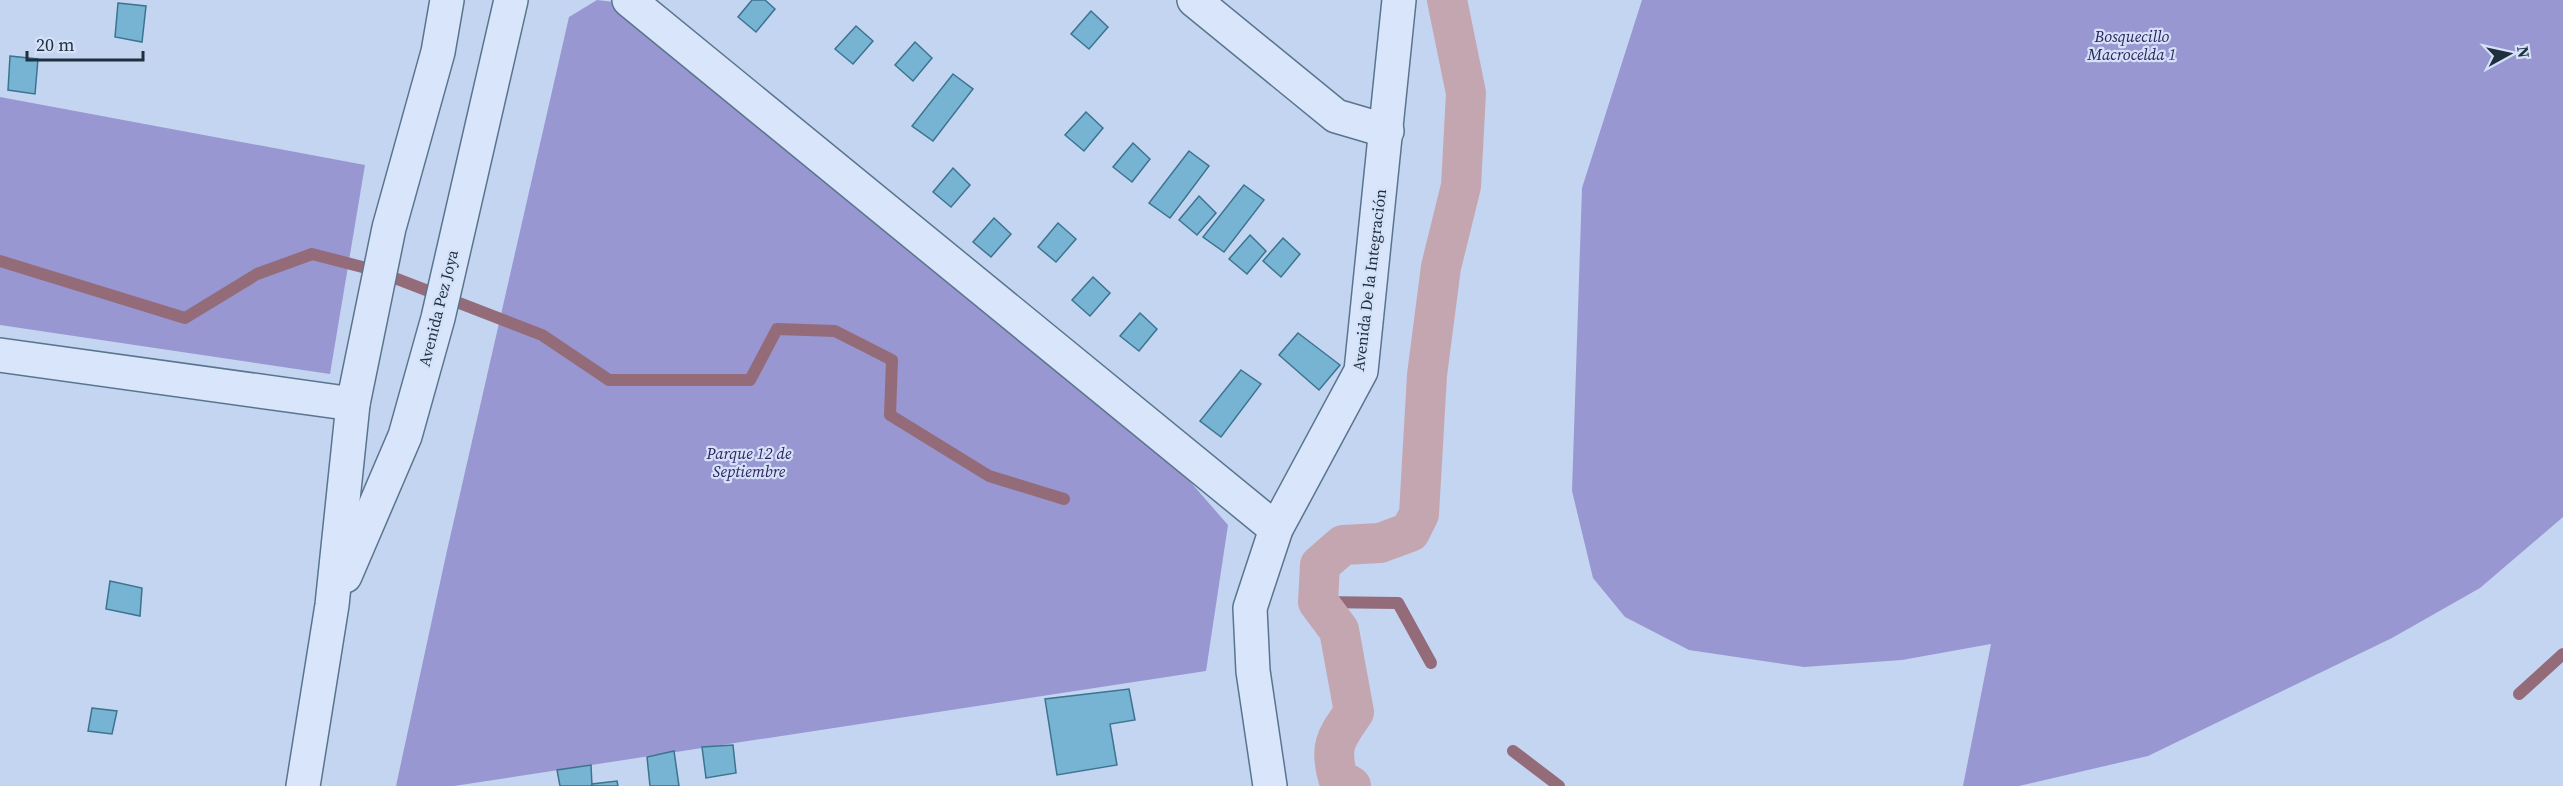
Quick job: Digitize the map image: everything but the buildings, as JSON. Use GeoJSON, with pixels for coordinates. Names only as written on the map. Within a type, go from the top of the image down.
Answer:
{"type":"FeatureCollection","features":[{"type":"Feature","properties":{"kind":"street","name":"Avenida Pez Joya"},"geometry":{"type":"LineString","coordinates":[[303,786],[332,606],[353,404],[389,228],[438,52],[447,0]]}},
{"type":"Feature","properties":{"kind":"street","name":"Avenida Pez Joya"},"geometry":{"type":"LineString","coordinates":[[332,606],[405,436],[438,318],[511,0]]}},
{"type":"Feature","properties":{"kind":"street"},"geometry":{"type":"LineString","coordinates":[[629,0],[1276,529]]}},
{"type":"Feature","properties":{"kind":"street"},"geometry":{"type":"LineString","coordinates":[[1194,0],[1336,116],[1387,131]]}},
{"type":"Feature","properties":{"kind":"street","name":"Avenida De la Integración"},"geometry":{"type":"LineString","coordinates":[[1270,786],[1253,671],[1250,608],[1276,529],[1361,371],[1399,0]]}},
{"type":"Feature","properties":{"kind":"street"},"geometry":{"type":"LineString","coordinates":[[0,355],[353,404]]}},
{"type":"Feature","properties":{"kind":"green space","name":"Parque 12 de Septiembre"},"geometry":{"type":"Polygon","coordinates":[[[597,0],[639,5],[1180,470],[1228,525],[1206,671],[454,786],[396,786],[446,555],[569,17],[597,0]]]}},
{"type":"Feature","properties":{"kind":"green space","name":"Bosquecillo Macrocelda 1"},"geometry":{"type":"Polygon","coordinates":[[[1642,0],[2563,0],[2563,517],[2480,588],[2392,638],[2148,756],[2019,786],[1963,786],[1991,644],[1902,660],[1804,667],[1689,650],[1625,617],[1593,578],[1572,491],[1582,188],[1642,0]]]}},
{"type":"Feature","properties":{"kind":"green space"},"geometry":{"type":"Polygon","coordinates":[[[0,97],[365,165],[330,374],[0,325],[0,97]]]}},
{"type":"Feature","properties":{"kind":"waterway"},"geometry":{"type":"LineString","coordinates":[[1351,786],[1338,778],[1334,750],[1339,736],[1354,712],[1339,630],[1318,602],[1320,565],[1343,545],[1380,543],[1410,532],[1419,514],[1427,375],[1441,267],[1461,186],[1466,93],[1447,0]]}},
{"type":"Feature","properties":{"kind":"waterway"},"geometry":{"type":"LineString","coordinates":[[0,261],[185,318],[257,274],[312,254],[374,270],[542,335],[609,380],[750,380],[777,329],[835,331],[892,360],[890,415],[989,476],[1064,499]]}},
{"type":"Feature","properties":{"kind":"waterway"},"geometry":{"type":"LineString","coordinates":[[1318,602],[1398,603],[1431,663]]}},
{"type":"Feature","properties":{"kind":"waterway"},"geometry":{"type":"LineString","coordinates":[[2519,694],[2563,654]]}},
{"type":"Feature","properties":{"kind":"waterway"},"geometry":{"type":"LineString","coordinates":[[1513,751],[1559,786]]}}]}
